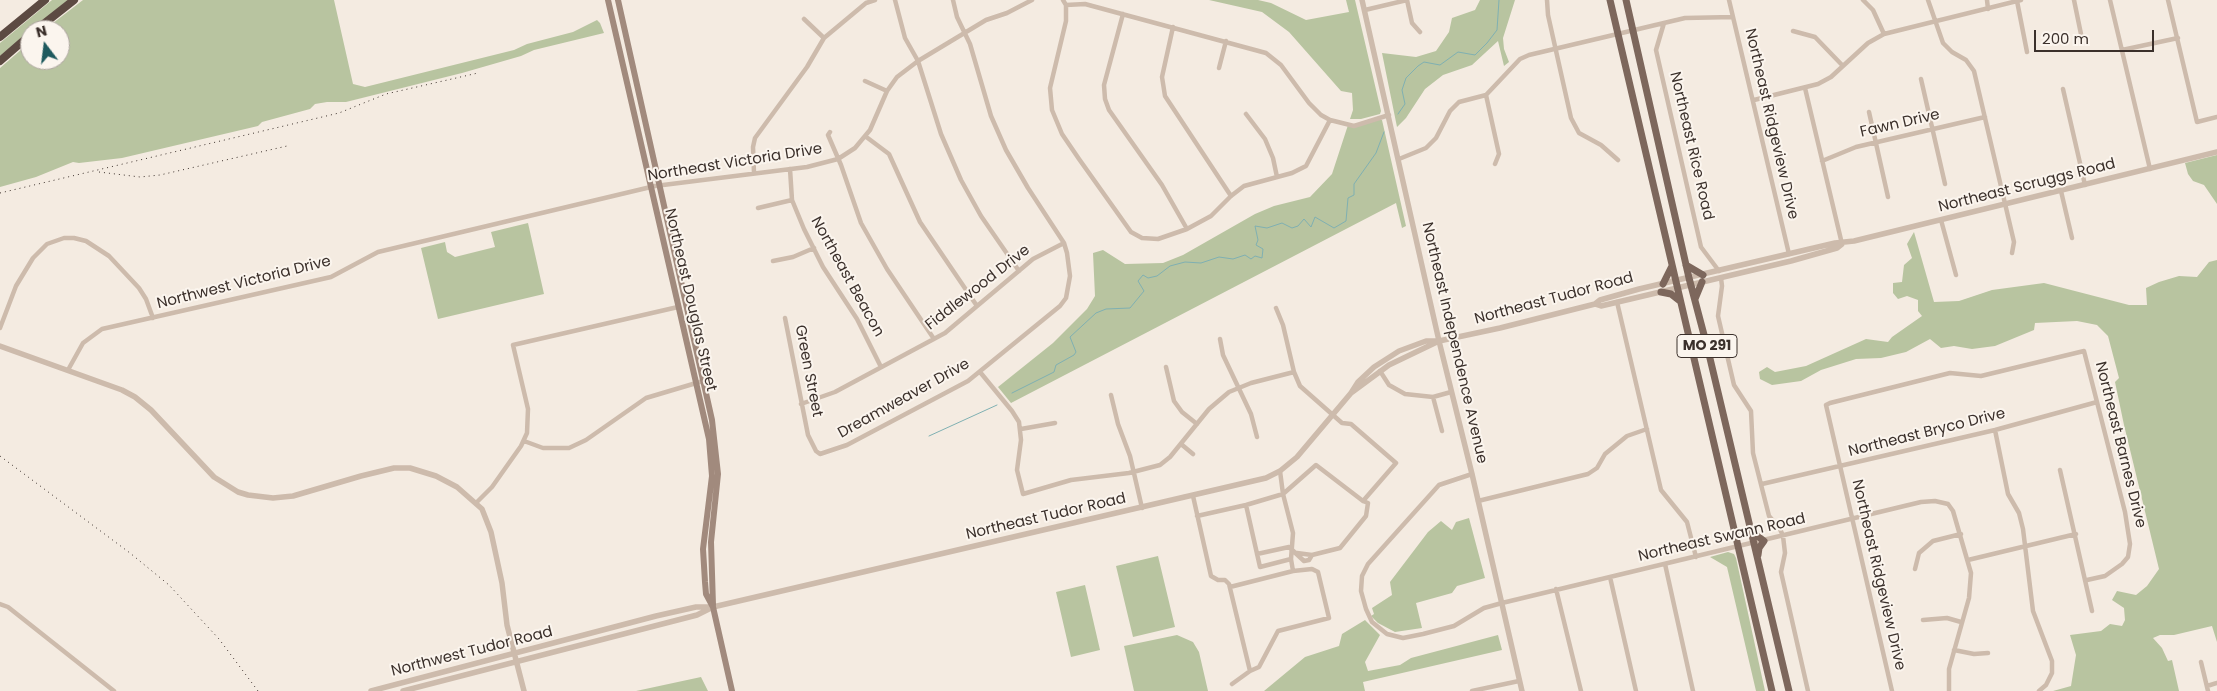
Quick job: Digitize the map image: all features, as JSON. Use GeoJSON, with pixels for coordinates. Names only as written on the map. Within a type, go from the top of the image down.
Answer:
{"type":"FeatureCollection","features":[{"type":"Feature","properties":{"kind":"highway"},"geometry":{"type":"LineString","coordinates":[[0,37],[45,0]]}},
{"type":"Feature","properties":{"kind":"highway"},"geometry":{"type":"LineString","coordinates":[[49,20],[74,0]]}},
{"type":"Feature","properties":{"kind":"highway"},"geometry":{"type":"LineString","coordinates":[[0,62],[20,44]]}},
{"type":"Feature","properties":{"kind":"main road","name":"Northeast Douglas Street"},"geometry":{"type":"LineString","coordinates":[[608,0],[678,307],[700,382]]}},
{"type":"Feature","properties":{"kind":"main road","name":"Northeast Douglas Street"},"geometry":{"type":"LineString","coordinates":[[618,0],[658,186],[688,313],[700,382],[712,461],[703,549],[706,594],[712,607],[732,691]]}},
{"type":"Feature","properties":{"kind":"main road","name":"MO 291"},"geometry":{"type":"LineString","coordinates":[[1610,0],[1772,691]]}},
{"type":"Feature","properties":{"kind":"main road","name":"MO 291"},"geometry":{"type":"LineString","coordinates":[[1626,0],[1690,282],[1790,691]]}},
{"type":"Feature","properties":{"kind":"main road"},"geometry":{"type":"LineString","coordinates":[[1663,284],[1672,265]]}},
{"type":"Feature","properties":{"kind":"main road"},"geometry":{"type":"LineString","coordinates":[[1686,265],[1702,279],[1695,299]]}},
{"type":"Feature","properties":{"kind":"main road"},"geometry":{"type":"LineString","coordinates":[[1661,292],[1671,294],[1681,301]]}},
{"type":"Feature","properties":{"kind":"main road"},"geometry":{"type":"LineString","coordinates":[[678,307],[685,308],[688,313]]}},
{"type":"Feature","properties":{"kind":"main road"},"geometry":{"type":"LineString","coordinates":[[1752,532],[1764,541],[1759,548],[1758,558]]}},
{"type":"Feature","properties":{"kind":"street"},"geometry":{"type":"LineString","coordinates":[[754,173],[753,147],[755,138],[807,67],[824,38],[866,3],[875,0]]}},
{"type":"Feature","properties":{"kind":"street"},"geometry":{"type":"LineString","coordinates":[[894,0],[905,38],[918,61],[941,134],[961,180],[981,216],[1019,271]]}},
{"type":"Feature","properties":{"kind":"street"},"geometry":{"type":"LineString","coordinates":[[953,0],[957,17],[965,32],[990,116],[1006,150],[1028,188],[1064,243]]}},
{"type":"Feature","properties":{"kind":"street","name":"Northeast Victoria Drive"},"geometry":{"type":"LineString","coordinates":[[616,196],[651,187],[815,166],[838,159],[855,148],[865,136],[887,91],[897,77],[918,61],[986,20],[1007,13],[1032,0]]}},
{"type":"Feature","properties":{"kind":"street"},"geometry":{"type":"LineString","coordinates":[[1062,0],[1066,5],[1066,21],[1050,88],[1052,110],[1062,134],[1131,232],[1142,238],[1158,239],[1187,229],[1211,216],[1231,196],[1250,183],[1292,173],[1306,166],[1330,120]]}},
{"type":"Feature","properties":{"kind":"street","name":"Northeast Independence Avenue"},"geometry":{"type":"LineString","coordinates":[[1362,0],[1439,341],[1522,691]]}},
{"type":"Feature","properties":{"kind":"street"},"geometry":{"type":"LineString","coordinates":[[1365,10],[1407,0],[1412,23],[1420,32]]}},
{"type":"Feature","properties":{"kind":"street"},"geometry":{"type":"LineString","coordinates":[[1547,0],[1555,49],[1572,118],[1579,133],[1601,145],[1618,160]]}},
{"type":"Feature","properties":{"kind":"street","name":"Northeast Ridgeview Drive"},"geometry":{"type":"LineString","coordinates":[[1729,0],[1789,254]]}},
{"type":"Feature","properties":{"kind":"street"},"geometry":{"type":"LineString","coordinates":[[1863,0],[1873,10],[1884,34]]}},
{"type":"Feature","properties":{"kind":"street"},"geometry":{"type":"LineString","coordinates":[[1928,0],[1943,43],[1952,52],[1966,60],[1972,68],[2006,204],[2014,242],[2012,253]]}},
{"type":"Feature","properties":{"kind":"street"},"geometry":{"type":"LineString","coordinates":[[1987,0],[1988,8]]}},
{"type":"Feature","properties":{"kind":"street"},"geometry":{"type":"LineString","coordinates":[[1754,100],[1818,84],[1831,77],[1868,43],[1884,34],[2019,0],[2027,52]]}},
{"type":"Feature","properties":{"kind":"street"},"geometry":{"type":"LineString","coordinates":[[2074,0],[2082,39]]}},
{"type":"Feature","properties":{"kind":"street"},"geometry":{"type":"LineString","coordinates":[[2110,0],[2150,169]]}},
{"type":"Feature","properties":{"kind":"street"},"geometry":{"type":"LineString","coordinates":[[2168,0],[2197,122],[2217,117]]}},
{"type":"Feature","properties":{"kind":"street"},"geometry":{"type":"LineString","coordinates":[[1066,5],[1085,4],[1266,53],[1281,65],[1315,109],[1330,120],[1354,126],[1389,115]]}},
{"type":"Feature","properties":{"kind":"street"},"geometry":{"type":"LineString","coordinates":[[1123,14],[1104,85],[1105,99],[1109,110],[1162,186],[1187,229]]}},
{"type":"Feature","properties":{"kind":"street"},"geometry":{"type":"LineString","coordinates":[[1399,159],[1426,148],[1436,138],[1450,111],[1460,102],[1486,95],[1520,59],[1664,22],[1697,17],[1733,18]]}},
{"type":"Feature","properties":{"kind":"street"},"geometry":{"type":"LineString","coordinates":[[804,19],[824,38]]}},
{"type":"Feature","properties":{"kind":"street","name":"Northeast Rice Road"},"geometry":{"type":"LineString","coordinates":[[1664,22],[1656,50],[1701,247],[1720,271]]}},
{"type":"Feature","properties":{"kind":"street"},"geometry":{"type":"LineString","coordinates":[[1174,28],[1162,77],[1165,96],[1231,196]]}},
{"type":"Feature","properties":{"kind":"street"},"geometry":{"type":"LineString","coordinates":[[1793,31],[1815,37],[1844,66]]}},
{"type":"Feature","properties":{"kind":"street"},"geometry":{"type":"LineString","coordinates":[[2122,50],[2178,38]]}},
{"type":"Feature","properties":{"kind":"street"},"geometry":{"type":"LineString","coordinates":[[1219,68],[1226,41]]}},
{"type":"Feature","properties":{"kind":"street"},"geometry":{"type":"LineString","coordinates":[[1920,79],[1945,184]]}},
{"type":"Feature","properties":{"kind":"street"},"geometry":{"type":"LineString","coordinates":[[865,81],[887,91]]}},
{"type":"Feature","properties":{"kind":"street"},"geometry":{"type":"LineString","coordinates":[[1805,88],[1842,244]]}},
{"type":"Feature","properties":{"kind":"street"},"geometry":{"type":"LineString","coordinates":[[2063,89],[2085,185]]}},
{"type":"Feature","properties":{"kind":"street"},"geometry":{"type":"LineString","coordinates":[[1486,95],[1499,154],[1495,164]]}},
{"type":"Feature","properties":{"kind":"street"},"geometry":{"type":"LineString","coordinates":[[1869,112],[1888,197]]}},
{"type":"Feature","properties":{"kind":"street"},"geometry":{"type":"LineString","coordinates":[[1246,114],[1265,139],[1273,158],[1277,177]]}},
{"type":"Feature","properties":{"kind":"street","name":"Fawn Drive"},"geometry":{"type":"LineString","coordinates":[[1822,161],[1856,147],[1985,117]]}},
{"type":"Feature","properties":{"kind":"street"},"geometry":{"type":"LineString","coordinates":[[830,132],[828,135],[856,212],[871,243],[934,339]]}},
{"type":"Feature","properties":{"kind":"street"},"geometry":{"type":"LineString","coordinates":[[865,136],[889,154],[920,222],[977,306]]}},
{"type":"Feature","properties":{"kind":"street","name":"Northeast Scruggs Road"},"geometry":{"type":"LineString","coordinates":[[1677,284],[1702,279],[1720,271],[1835,243],[1842,244],[1942,223],[2006,204],[2217,152]]}},
{"type":"Feature","properties":{"kind":"street","name":"Northeast Beacon"},"geometry":{"type":"LineString","coordinates":[[790,169],[792,200],[814,248],[830,279],[857,319],[881,366]]}},
{"type":"Feature","properties":{"kind":"street"},"geometry":{"type":"LineString","coordinates":[[2061,191],[2072,238]]}},
{"type":"Feature","properties":{"kind":"street","name":"Northwest Victoria Drive"},"geometry":{"type":"LineString","coordinates":[[68,370],[80,347],[98,332],[331,276],[378,252],[616,196]]}},
{"type":"Feature","properties":{"kind":"street"},"geometry":{"type":"LineString","coordinates":[[758,208],[792,200]]}},
{"type":"Feature","properties":{"kind":"street"},"geometry":{"type":"LineString","coordinates":[[1942,223],[1956,275]]}},
{"type":"Feature","properties":{"kind":"street"},"geometry":{"type":"LineString","coordinates":[[0,328],[16,286],[33,258],[47,244],[64,238],[86,241],[109,256],[139,288],[146,299],[153,318]]}},
{"type":"Feature","properties":{"kind":"street","name":"Fiddlewood Drive"},"geometry":{"type":"LineString","coordinates":[[800,404],[835,392],[934,339],[952,328],[1040,254],[1064,243]]}},
{"type":"Feature","properties":{"kind":"street","name":"Dreamweaver Drive"},"geometry":{"type":"LineString","coordinates":[[820,454],[847,445],[968,381],[1064,301],[1069,287],[1070,276],[1064,243]]}},
{"type":"Feature","properties":{"kind":"street","name":"Northeast Scruggs Road"},"geometry":{"type":"LineString","coordinates":[[1702,279],[1721,278],[1814,255],[1837,248],[1842,244]]}},
{"type":"Feature","properties":{"kind":"street"},"geometry":{"type":"LineString","coordinates":[[773,261],[793,257],[814,248]]}},
{"type":"Feature","properties":{"kind":"street"},"geometry":{"type":"LineString","coordinates":[[1755,262],[1756,269]]}},
{"type":"Feature","properties":{"kind":"street"},"geometry":{"type":"LineString","coordinates":[[1721,278],[1722,286],[1718,316],[1734,385],[1751,411],[1753,453],[1769,516],[1780,529],[1783,536],[1785,552],[1781,572],[1808,691]]}},
{"type":"Feature","properties":{"kind":"street","name":"Northeast Tudor Road"},"geometry":{"type":"LineString","coordinates":[[1351,393],[1402,357],[1439,341],[1594,304],[1600,300],[1663,284],[1677,284]]}},
{"type":"Feature","properties":{"kind":"street"},"geometry":{"type":"LineString","coordinates":[[1594,304],[1602,306],[1661,292],[1677,284]]}},
{"type":"Feature","properties":{"kind":"street"},"geometry":{"type":"LineString","coordinates":[[1626,293],[1618,298],[1617,302],[1661,490],[1687,522],[1696,557]]}},
{"type":"Feature","properties":{"kind":"street"},"geometry":{"type":"LineString","coordinates":[[1609,304],[1614,296]]}},
{"type":"Feature","properties":{"kind":"street"},"geometry":{"type":"LineString","coordinates":[[476,503],[492,487],[524,441],[529,424],[528,409],[513,345],[678,307]]}},
{"type":"Feature","properties":{"kind":"street"},"geometry":{"type":"LineString","coordinates":[[1276,308],[1283,325],[1294,372],[1300,386],[1342,423],[1351,424],[1396,463],[1363,501]]}},
{"type":"Feature","properties":{"kind":"street","name":"Green Street"},"geometry":{"type":"LineString","coordinates":[[785,318],[800,404],[808,435],[816,452],[820,454]]}},
{"type":"Feature","properties":{"kind":"street"},"geometry":{"type":"LineString","coordinates":[[1220,339],[1223,355],[1251,414],[1257,437]]}},
{"type":"Feature","properties":{"kind":"street","name":"Northeast Tudor Road"},"geometry":{"type":"LineString","coordinates":[[580,637],[656,616],[696,607],[712,607],[1266,478],[1280,471],[1297,457],[1364,376],[1388,357],[1426,341],[1439,341]]}},
{"type":"Feature","properties":{"kind":"street"},"geometry":{"type":"LineString","coordinates":[[0,346],[122,390],[135,397],[151,410],[214,477],[248,496],[273,498],[294,496],[394,468],[410,468],[436,476],[457,487],[482,509],[491,532],[502,583],[507,625],[524,691]]}},
{"type":"Feature","properties":{"kind":"street","name":"Northeast Barnes Drive"},"geometry":{"type":"LineString","coordinates":[[1826,405],[1830,402],[1950,373],[1981,376],[2084,351],[2125,512],[2130,544],[2127,558],[2122,564],[2105,576],[2087,580]]}},
{"type":"Feature","properties":{"kind":"street"},"geometry":{"type":"LineString","coordinates":[[1166,367],[1174,401],[1182,412],[1197,424]]}},
{"type":"Feature","properties":{"kind":"street"},"geometry":{"type":"LineString","coordinates":[[1380,371],[1389,385],[1405,394],[1433,397],[1451,392]]}},
{"type":"Feature","properties":{"kind":"street"},"geometry":{"type":"LineString","coordinates":[[980,372],[1012,412],[1020,429],[1017,470],[1023,494],[1071,480],[1134,472],[1160,465],[1170,457],[1215,404],[1238,388],[1294,372]]}},
{"type":"Feature","properties":{"kind":"street"},"geometry":{"type":"LineString","coordinates":[[524,441],[544,448],[569,448],[586,440],[646,398],[700,382]]}},
{"type":"Feature","properties":{"kind":"street"},"geometry":{"type":"LineString","coordinates":[[1111,395],[1118,424],[1134,472],[1142,508]]}},
{"type":"Feature","properties":{"kind":"street"},"geometry":{"type":"LineString","coordinates":[[1433,397],[1442,431]]}},
{"type":"Feature","properties":{"kind":"street","name":"Northeast Bryco Drive"},"geometry":{"type":"LineString","coordinates":[[1762,484],[1994,430],[2097,402]]}},
{"type":"Feature","properties":{"kind":"street","name":"Northeast Ridgeview Drive"},"geometry":{"type":"LineString","coordinates":[[1826,405],[1892,691]]}},
{"type":"Feature","properties":{"kind":"street"},"geometry":{"type":"LineString","coordinates":[[1020,429],[1055,424]]}},
{"type":"Feature","properties":{"kind":"street"},"geometry":{"type":"LineString","coordinates":[[1478,501],[1588,474],[1597,468],[1605,454],[1627,436],[1647,429]]}},
{"type":"Feature","properties":{"kind":"street"},"geometry":{"type":"LineString","coordinates":[[1994,430],[2008,494],[2018,513],[2026,546],[2029,593],[2033,611],[2052,662],[2052,674],[2046,685],[2039,691]]}},
{"type":"Feature","properties":{"kind":"street"},"geometry":{"type":"LineString","coordinates":[[1181,444],[1193,454]]}},
{"type":"Feature","properties":{"kind":"street"},"geometry":{"type":"LineString","coordinates":[[1197,516],[1283,494],[1316,465],[1368,504],[1366,516],[1340,548],[1312,556],[1309,560],[1304,561],[1289,547],[1257,554]]}},
{"type":"Feature","properties":{"kind":"street"},"geometry":{"type":"LineString","coordinates":[[2060,470],[2087,580],[2092,611]]}},
{"type":"Feature","properties":{"kind":"street"},"geometry":{"type":"LineString","coordinates":[[1280,471],[1283,494],[1293,533],[1295,552],[1291,559],[1293,571]]}},
{"type":"Feature","properties":{"kind":"street","name":"Northeast Swann Road"},"geometry":{"type":"LineString","coordinates":[[1472,474],[1440,485],[1368,564],[1362,576],[1361,591],[1372,622],[1386,634],[1403,638],[1454,626],[1484,608],[1502,603],[1754,544],[1921,502],[1935,501],[1948,504],[1953,511],[1961,534]]}},
{"type":"Feature","properties":{"kind":"street"},"geometry":{"type":"LineString","coordinates":[[1193,496],[1211,576],[1218,580],[1225,580],[1230,587],[1250,670]]}},
{"type":"Feature","properties":{"kind":"street"},"geometry":{"type":"LineString","coordinates":[[1246,505],[1260,567],[1291,559]]}},
{"type":"Feature","properties":{"kind":"street"},"geometry":{"type":"LineString","coordinates":[[1916,569],[1919,553],[1933,541],[1961,534],[1971,573],[1971,587],[1949,669],[1949,691]]}},
{"type":"Feature","properties":{"kind":"street"},"geometry":{"type":"LineString","coordinates":[[1968,560],[2076,534]]}},
{"type":"Feature","properties":{"kind":"street"},"geometry":{"type":"LineString","coordinates":[[1665,564],[1693,691]]}},
{"type":"Feature","properties":{"kind":"street"},"geometry":{"type":"LineString","coordinates":[[1230,587],[1293,571],[1312,569],[1318,572],[1329,618],[1278,631],[1260,667],[1250,670],[1232,684]]}},
{"type":"Feature","properties":{"kind":"street"},"geometry":{"type":"LineString","coordinates":[[1610,577],[1636,691]]}},
{"type":"Feature","properties":{"kind":"street"},"geometry":{"type":"LineString","coordinates":[[1556,589],[1580,691]]}},
{"type":"Feature","properties":{"kind":"street"},"geometry":{"type":"LineString","coordinates":[[0,604],[8,607],[114,691]]}},
{"type":"Feature","properties":{"kind":"street","name":"Northeast Tudor Road"},"geometry":{"type":"LineString","coordinates":[[549,654],[697,615],[712,607]]}},
{"type":"Feature","properties":{"kind":"street"},"geometry":{"type":"LineString","coordinates":[[648,628],[656,621],[656,616]]}},
{"type":"Feature","properties":{"kind":"street"},"geometry":{"type":"LineString","coordinates":[[1923,620],[1947,618],[1961,622]]}},
{"type":"Feature","properties":{"kind":"street","name":"Northwest Tudor Road"},"geometry":{"type":"LineString","coordinates":[[371,691],[580,637]]}},
{"type":"Feature","properties":{"kind":"street"},"geometry":{"type":"LineString","coordinates":[[1954,650],[1974,654],[1988,653]]}},
{"type":"Feature","properties":{"kind":"street","name":"Northwest Tudor Road"},"geometry":{"type":"LineString","coordinates":[[403,691],[549,654]]}},
{"type":"Feature","properties":{"kind":"street"},"geometry":{"type":"LineString","coordinates":[[2201,662],[2207,688],[2217,684]]}},
{"type":"Feature","properties":{"kind":"street"},"geometry":{"type":"LineString","coordinates":[[416,679],[420,687]]}},
{"type":"Feature","properties":{"kind":"street"},"geometry":{"type":"LineString","coordinates":[[1472,691],[1519,681]]}},
{"type":"Feature","properties":{"kind":"green space"},"geometry":{"type":"Polygon","coordinates":[[[52,0],[68,0],[44,20],[28,20],[52,0]]]}},
{"type":"Feature","properties":{"kind":"green space"},"geometry":{"type":"Polygon","coordinates":[[[83,0],[334,0],[353,84],[365,87],[514,50],[527,44],[573,32],[597,20],[604,33],[534,50],[521,56],[462,73],[346,102],[315,104],[310,109],[262,122],[258,126],[122,158],[73,162],[36,177],[0,187],[0,68],[20,51],[20,70],[70,70],[70,20],[57,20],[83,0]]]}},
{"type":"Feature","properties":{"kind":"green space"},"geometry":{"type":"Polygon","coordinates":[[[1209,0],[1258,0],[1271,3],[1306,20],[1349,12],[1346,0],[1355,0],[1381,111],[1380,114],[1361,119],[1350,119],[1353,110],[1352,93],[1341,91],[1289,32],[1262,12],[1209,0]]]}},
{"type":"Feature","properties":{"kind":"green space"},"geometry":{"type":"Polygon","coordinates":[[[1480,0],[1515,0],[1503,38],[1504,49],[1509,62],[1504,66],[1498,41],[1472,65],[1443,75],[1425,89],[1406,118],[1397,127],[1382,53],[1416,57],[1436,51],[1449,32],[1452,18],[1475,10],[1480,0]]]}},
{"type":"Feature","properties":{"kind":"green space"},"geometry":{"type":"Polygon","coordinates":[[[20,26],[20,40],[0,56],[0,43],[20,26]]]}},
{"type":"Feature","properties":{"kind":"green space"},"geometry":{"type":"Polygon","coordinates":[[[1382,120],[1406,226],[1402,228],[1396,203],[1011,403],[998,387],[1053,343],[1087,309],[1095,296],[1093,253],[1103,250],[1125,264],[1163,263],[1183,255],[1255,214],[1274,206],[1310,197],[1332,174],[1348,125],[1382,120]]]}},
{"type":"Feature","properties":{"kind":"green space"},"geometry":{"type":"Polygon","coordinates":[[[2217,155],[2217,204],[2204,185],[2193,181],[2188,174],[2185,163],[2217,155]]]}},
{"type":"Feature","properties":{"kind":"green space"},"geometry":{"type":"Polygon","coordinates":[[[528,223],[544,294],[438,319],[421,248],[445,242],[447,252],[455,257],[495,247],[491,232],[528,223]]]}},
{"type":"Feature","properties":{"kind":"green space"},"geometry":{"type":"Polygon","coordinates":[[[1914,232],[1934,302],[1959,301],[1992,290],[2044,283],[2129,305],[2147,305],[2146,288],[2179,276],[2197,277],[2209,262],[2217,260],[2217,642],[2212,626],[2174,635],[2160,635],[2153,638],[2162,648],[2168,661],[2172,660],[2179,691],[2053,691],[2071,686],[2076,655],[2070,635],[2101,631],[2110,624],[2122,626],[2125,620],[2124,608],[2112,600],[2117,591],[2136,595],[2147,586],[2159,569],[2124,425],[2115,382],[2119,378],[2108,336],[2097,325],[2077,321],[2035,323],[2034,330],[1995,346],[1972,349],[1954,346],[1941,348],[1930,339],[1906,352],[1881,358],[1856,359],[1821,370],[1801,381],[1772,385],[1760,379],[1759,372],[1767,367],[1775,372],[1806,366],[1866,339],[1888,342],[1892,337],[1922,316],[1918,311],[1918,300],[1907,296],[1898,299],[1893,293],[1893,283],[1902,282],[1904,265],[1912,258],[1907,244],[1914,232]]]}},
{"type":"Feature","properties":{"kind":"green space"},"geometry":{"type":"Polygon","coordinates":[[[1469,518],[1485,578],[1457,586],[1452,593],[1416,603],[1422,628],[1395,632],[1378,623],[1371,616],[1374,614],[1372,608],[1392,595],[1390,582],[1428,532],[1441,521],[1452,530],[1456,522],[1469,518]]]}},
{"type":"Feature","properties":{"kind":"green space"},"geometry":{"type":"Polygon","coordinates":[[[1728,552],[1734,554],[1736,558],[1765,691],[1756,691],[1727,567],[1710,557],[1728,552]]]}},
{"type":"Feature","properties":{"kind":"green space"},"geometry":{"type":"Polygon","coordinates":[[[1158,556],[1175,627],[1133,637],[1116,566],[1158,556]]]}},
{"type":"Feature","properties":{"kind":"green space"},"geometry":{"type":"Polygon","coordinates":[[[1085,585],[1100,650],[1071,657],[1056,592],[1085,585]]]}},
{"type":"Feature","properties":{"kind":"green space"},"geometry":{"type":"Polygon","coordinates":[[[1365,620],[1380,635],[1365,662],[1368,671],[1400,665],[1411,658],[1498,635],[1502,650],[1363,682],[1365,691],[1264,691],[1305,657],[1339,646],[1342,634],[1365,620]]]}},
{"type":"Feature","properties":{"kind":"green space"},"geometry":{"type":"Polygon","coordinates":[[[1177,635],[1193,642],[1199,652],[1208,691],[1134,691],[1124,646],[1177,635]]]}},
{"type":"Feature","properties":{"kind":"green space"},"geometry":{"type":"Polygon","coordinates":[[[701,677],[708,691],[636,691],[701,677]]]}},
{"type":"Feature","properties":{"kind":"waterway"},"geometry":{"type":"LineString","coordinates":[[1398,114],[1405,104],[1402,90],[1406,78],[1418,66],[1424,62],[1440,65],[1458,52],[1475,55],[1487,43],[1497,30],[1499,0]]}},
{"type":"Feature","properties":{"kind":"waterway"},"geometry":{"type":"LineString","coordinates":[[1012,393],[1054,372],[1056,365],[1074,355],[1076,352],[1070,337],[1096,313],[1106,309],[1130,308],[1144,291],[1138,281],[1143,275],[1148,278],[1157,276],[1170,266],[1185,262],[1201,263],[1219,257],[1233,259],[1245,255],[1251,259],[1255,256],[1262,258],[1263,249],[1256,245],[1258,240],[1255,226],[1267,228],[1282,223],[1292,228],[1298,226],[1304,219],[1311,227],[1315,217],[1334,228],[1346,221],[1348,198],[1354,195],[1354,184],[1376,153],[1384,132]]}},
{"type":"Feature","properties":{"kind":"waterway"},"geometry":{"type":"LineString","coordinates":[[929,436],[997,405]]}},
{"type":"Feature","properties":{"kind":"railway"},"geometry":{"type":"LineString","coordinates":[[0,193],[339,113],[386,94],[478,73]]}},
{"type":"Feature","properties":{"kind":"railway"},"geometry":{"type":"LineString","coordinates":[[99,172],[140,177],[160,175],[287,146]]}},
{"type":"Feature","properties":{"kind":"railway"},"geometry":{"type":"LineString","coordinates":[[0,456],[130,553],[169,585],[219,639],[258,691]]}}]}
